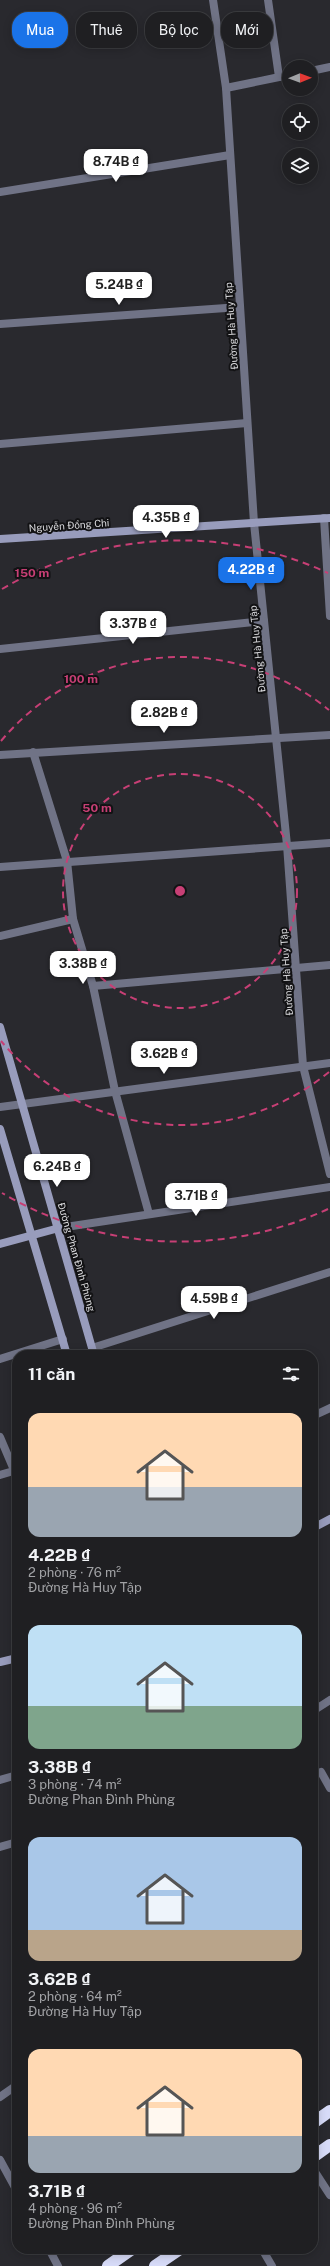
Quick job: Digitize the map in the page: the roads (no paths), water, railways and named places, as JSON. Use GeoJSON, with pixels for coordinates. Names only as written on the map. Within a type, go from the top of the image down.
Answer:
{"type":"FeatureCollection","features":[{"type":"Feature","properties":{"kind":"highway"},"geometry":{"type":"LineString","coordinates":[[318,2119],[330,2111]]}},
{"type":"Feature","properties":{"kind":"highway"},"geometry":{"type":"LineString","coordinates":[[318,2153],[330,2145]]}},
{"type":"Feature","properties":{"kind":"highway"},"geometry":{"type":"LineString","coordinates":[[108,2266],[125,2254]]}},
{"type":"Feature","properties":{"kind":"highway"},"geometry":{"type":"LineString","coordinates":[[162,2264],[174,2254]]}},
{"type":"Feature","properties":{"kind":"street","name":"Đường Hà Huy Tập"},"geometry":{"type":"LineString","coordinates":[[213,0],[226,88],[254,523],[287,845],[303,1066],[330,1174]]}},
{"type":"Feature","properties":{"kind":"street"},"geometry":{"type":"LineString","coordinates":[[268,0],[279,77]]}},
{"type":"Feature","properties":{"kind":"street"},"geometry":{"type":"LineString","coordinates":[[318,70],[330,67]]}},
{"type":"Feature","properties":{"kind":"street"},"geometry":{"type":"LineString","coordinates":[[226,88],[282,76]]}},
{"type":"Feature","properties":{"kind":"street"},"geometry":{"type":"LineString","coordinates":[[0,192],[230,154]]}},
{"type":"Feature","properties":{"kind":"street"},"geometry":{"type":"LineString","coordinates":[[0,324],[240,308]]}},
{"type":"Feature","properties":{"kind":"street"},"geometry":{"type":"LineString","coordinates":[[0,444],[247,423]]}},
{"type":"Feature","properties":{"kind":"street"},"geometry":{"type":"LineString","coordinates":[[327,518],[330,616]]}},
{"type":"Feature","properties":{"kind":"street","name":"Nguyễn Đổng Chi"},"geometry":{"type":"LineString","coordinates":[[0,540],[327,518]]}},
{"type":"Feature","properties":{"kind":"street"},"geometry":{"type":"LineString","coordinates":[[0,649],[264,621]]}},
{"type":"Feature","properties":{"kind":"street"},"geometry":{"type":"LineString","coordinates":[[0,755],[276,737],[330,735]]}},
{"type":"Feature","properties":{"kind":"street"},"geometry":{"type":"LineString","coordinates":[[33,752],[68,861],[73,919],[93,986],[115,1091],[149,1214]]}},
{"type":"Feature","properties":{"kind":"street"},"geometry":{"type":"LineString","coordinates":[[0,866],[330,843]]}},
{"type":"Feature","properties":{"kind":"street"},"geometry":{"type":"LineString","coordinates":[[0,936],[73,919]]}},
{"type":"Feature","properties":{"kind":"street"},"geometry":{"type":"LineString","coordinates":[[93,986],[330,965]]}},
{"type":"Feature","properties":{"kind":"street","name":"Đường Phan Đình Phùng"},"geometry":{"type":"LineString","coordinates":[[0,1027],[59,1228],[92,1350]]}},
{"type":"Feature","properties":{"kind":"street"},"geometry":{"type":"LineString","coordinates":[[0,1107],[330,1063]]}},
{"type":"Feature","properties":{"kind":"street"},"geometry":{"type":"LineString","coordinates":[[0,1129],[66,1350]]}},
{"type":"Feature","properties":{"kind":"street"},"geometry":{"type":"LineString","coordinates":[[0,1244],[59,1228],[330,1187]]}},
{"type":"Feature","properties":{"kind":"street"},"geometry":{"type":"LineString","coordinates":[[99,1350],[330,1272]]}},
{"type":"Feature","properties":{"kind":"street"},"geometry":{"type":"LineString","coordinates":[[28,1350],[63,1339]]}},
{"type":"Feature","properties":{"kind":"street"},"geometry":{"type":"LineString","coordinates":[[0,1359],[12,1355]]}},
{"type":"Feature","properties":{"kind":"street"},"geometry":{"type":"LineString","coordinates":[[318,1414],[330,1408]]}},
{"type":"Feature","properties":{"kind":"street"},"geometry":{"type":"LineString","coordinates":[[0,1437],[12,1464]]}},
{"type":"Feature","properties":{"kind":"street"},"geometry":{"type":"LineString","coordinates":[[0,1475],[12,1474]]}},
{"type":"Feature","properties":{"kind":"street"},"geometry":{"type":"LineString","coordinates":[[318,1525],[330,1519]]}},
{"type":"Feature","properties":{"kind":"street"},"geometry":{"type":"LineString","coordinates":[[0,1662],[12,1659]]}},
{"type":"Feature","properties":{"kind":"street"},"geometry":{"type":"LineString","coordinates":[[318,1708],[330,1700]]}},
{"type":"Feature","properties":{"kind":"street"},"geometry":{"type":"LineString","coordinates":[[321,1772],[330,1788]]}},
{"type":"Feature","properties":{"kind":"street"},"geometry":{"type":"LineString","coordinates":[[0,1780],[12,1776]]}},
{"type":"Feature","properties":{"kind":"street"},"geometry":{"type":"LineString","coordinates":[[0,1847],[12,1843]]}},
{"type":"Feature","properties":{"kind":"street"},"geometry":{"type":"LineString","coordinates":[[0,2097],[12,2089]]}},
{"type":"Feature","properties":{"kind":"street"},"geometry":{"type":"LineString","coordinates":[[0,2160],[12,2182]]}},
{"type":"Feature","properties":{"kind":"street"},"geometry":{"type":"LineString","coordinates":[[318,2177],[330,2195]]}},
{"type":"Feature","properties":{"kind":"street"},"geometry":{"type":"LineString","coordinates":[[52,2254],[58,2266]]}},
{"type":"Feature","properties":{"kind":"street"},"geometry":{"type":"LineString","coordinates":[[265,2254],[272,2266]]}}]}
